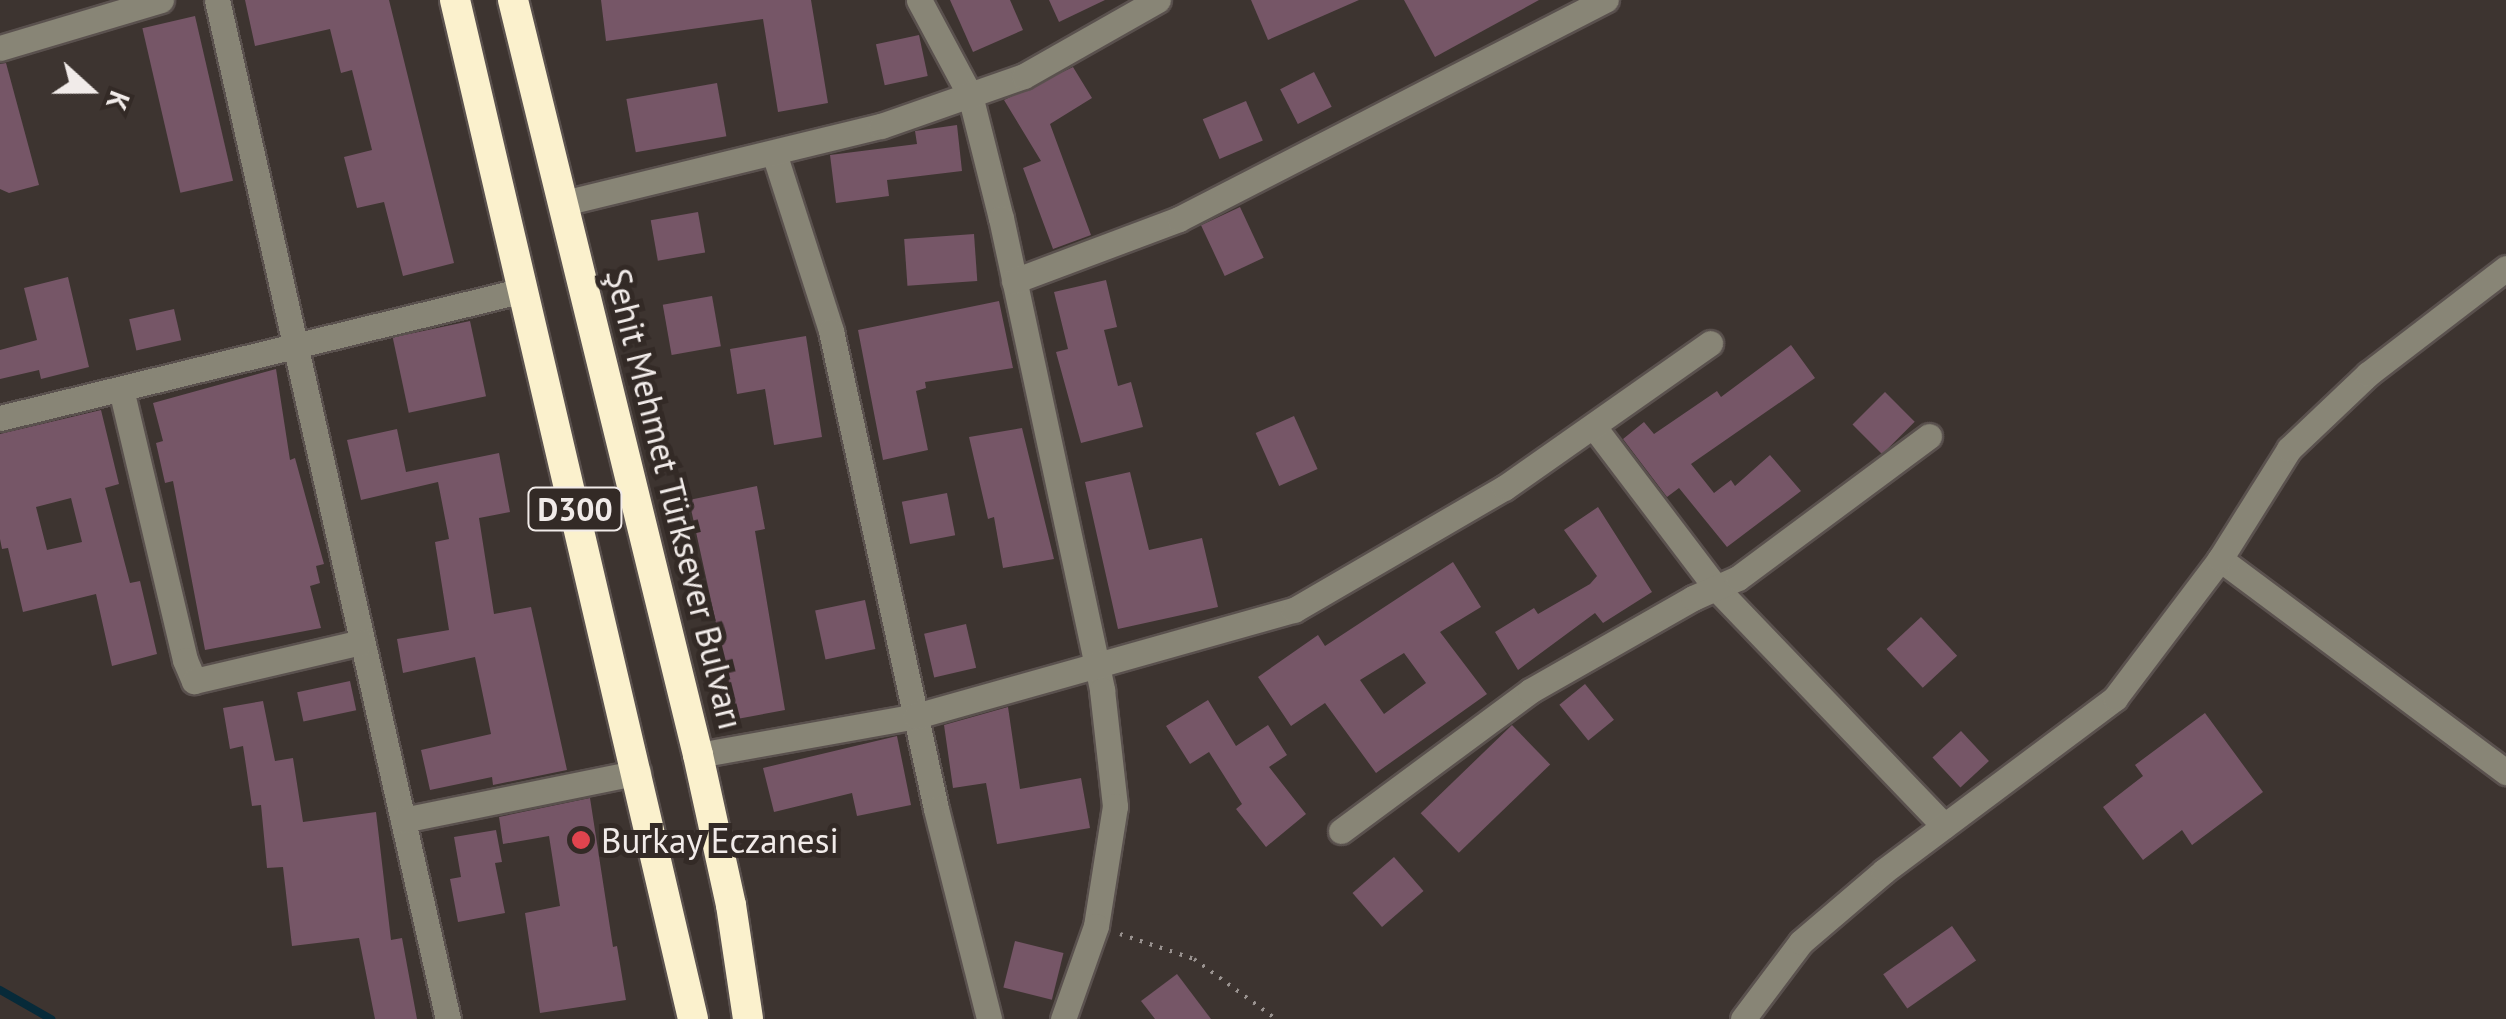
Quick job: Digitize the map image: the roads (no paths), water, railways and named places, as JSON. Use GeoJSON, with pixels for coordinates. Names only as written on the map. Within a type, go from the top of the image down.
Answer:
{"type":"FeatureCollection","features":[{"type":"Feature","properties":{"kind":"highway","name":"D300"},"geometry":{"type":"LineString","coordinates":[[455,0],[638,772],[692,1019]]}},
{"type":"Feature","properties":{"kind":"highway","name":"Şehit Mehmet Türksever Bulvarı"},"geometry":{"type":"LineString","coordinates":[[514,0],[698,755],[731,905],[748,1019]]}},
{"type":"Feature","properties":{"kind":"street"},"geometry":{"type":"LineString","coordinates":[[0,48],[161,0]]}},
{"type":"Feature","properties":{"kind":"street"},"geometry":{"type":"LineString","coordinates":[[218,0],[448,1019]]}},
{"type":"Feature","properties":{"kind":"street"},"geometry":{"type":"LineString","coordinates":[[919,0],[970,95],[1097,668],[1115,806],[1096,926],[1063,1019]]}},
{"type":"Feature","properties":{"kind":"street"},"geometry":{"type":"LineString","coordinates":[[564,203],[881,126],[1024,76],[1158,0]]}},
{"type":"Feature","properties":{"kind":"street"},"geometry":{"type":"LineString","coordinates":[[1014,281],[1179,218],[1606,0]]}},
{"type":"Feature","properties":{"kind":"street"},"geometry":{"type":"LineString","coordinates":[[774,152],[831,331],[916,716],[989,1019]]}},
{"type":"Feature","properties":{"kind":"street"},"geometry":{"type":"LineString","coordinates":[[1743,1019],[1801,942],[1944,826],[2115,698],[2220,559],[2289,449],[2368,374],[2506,268]]}},
{"type":"Feature","properties":{"kind":"street"},"geometry":{"type":"LineString","coordinates":[[0,418],[524,290]]}},
{"type":"Feature","properties":{"kind":"street"},"geometry":{"type":"LineString","coordinates":[[698,755],[916,716],[1294,610],[1504,488],[1710,342]]}},
{"type":"Feature","properties":{"kind":"street"},"geometry":{"type":"LineString","coordinates":[[121,389],[185,660],[194,681],[362,642]]}},
{"type":"Feature","properties":{"kind":"street"},"geometry":{"type":"LineString","coordinates":[[1594,427],[1717,589],[1944,826]]}},
{"type":"Feature","properties":{"kind":"street"},"geometry":{"type":"LineString","coordinates":[[1340,831],[1530,692],[1738,578],[1929,436]]}},
{"type":"Feature","properties":{"kind":"street"},"geometry":{"type":"LineString","coordinates":[[2220,559],[2506,772]]}},
{"type":"Feature","properties":{"kind":"street"},"geometry":{"type":"LineString","coordinates":[[404,820],[638,772]]}},
{"type":"Feature","properties":{"kind":"waterway"},"geometry":{"type":"LineString","coordinates":[[0,990],[51,1019]]}},
{"type":"Feature","properties":{"kind":"place","name":"Burkay Eczanesi"},"geometry":{"type":"Point","coordinates":[581,840]}}]}
